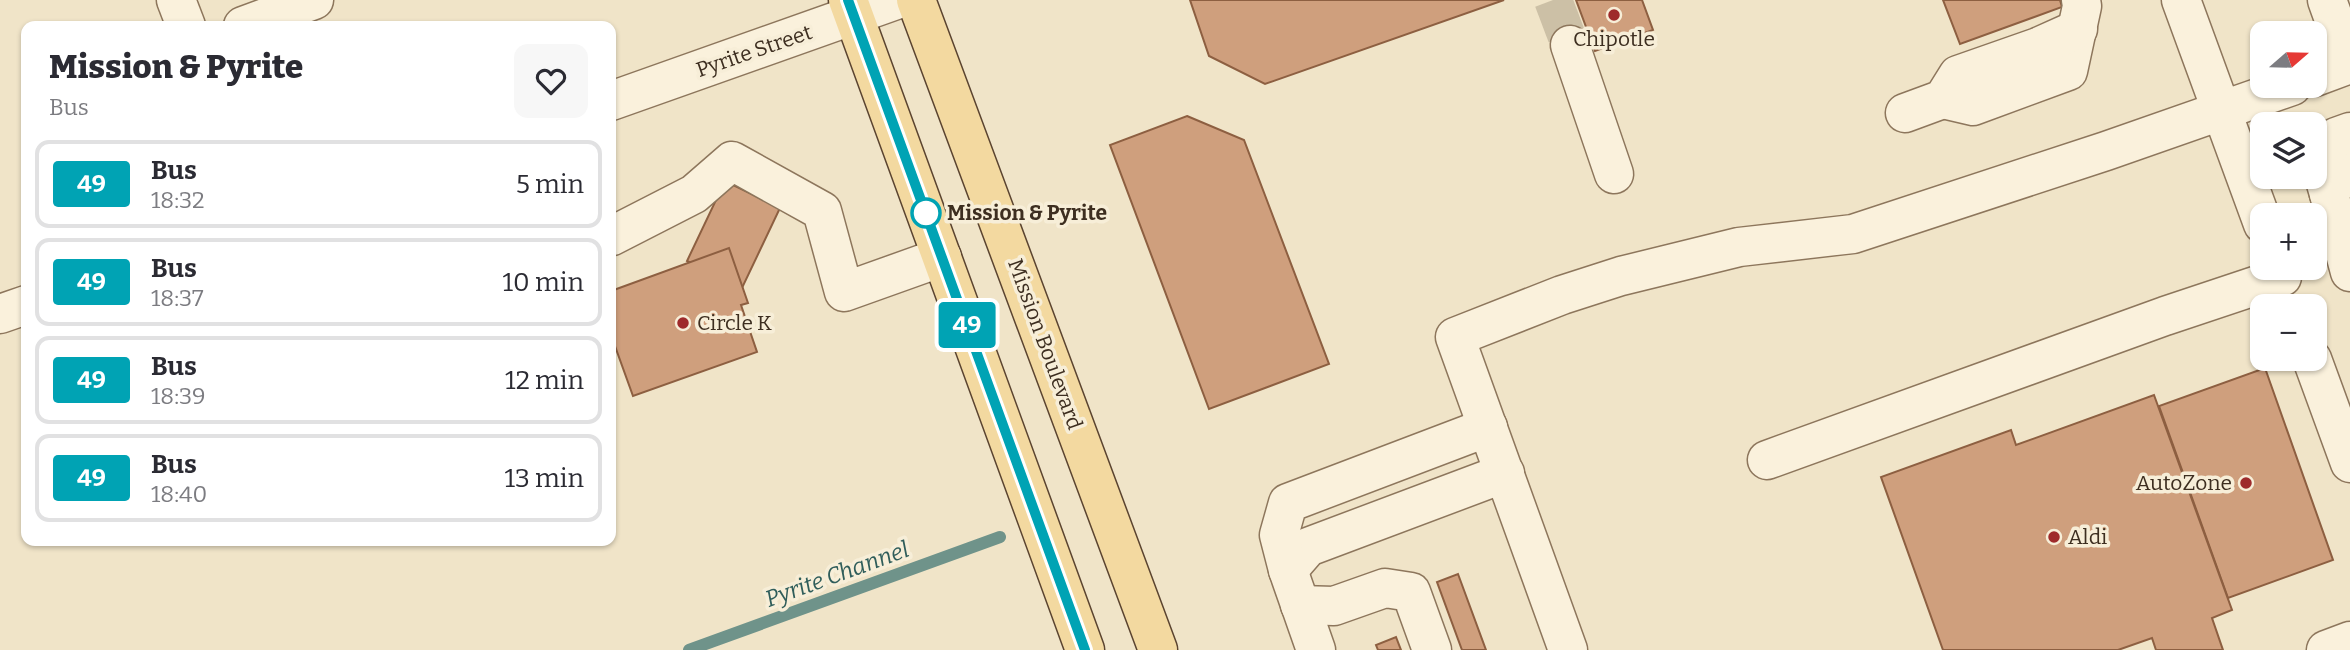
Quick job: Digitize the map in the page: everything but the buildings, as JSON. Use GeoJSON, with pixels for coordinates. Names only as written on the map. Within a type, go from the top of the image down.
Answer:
{"type":"FeatureCollection","features":[{"type":"Feature","properties":{"kind":"main road","name":"Mission Boulevard"},"geometry":{"type":"LineString","coordinates":[[916,0],[1158,650]]}},
{"type":"Feature","properties":{"kind":"main road"},"geometry":{"type":"LineString","coordinates":[[851,8],[1085,650]]}},
{"type":"Feature","properties":{"kind":"street"},"geometry":{"type":"LineString","coordinates":[[176,0],[184,21]]}},
{"type":"Feature","properties":{"kind":"street"},"geometry":{"type":"LineString","coordinates":[[257,21],[314,0]]}},
{"type":"Feature","properties":{"kind":"street"},"geometry":{"type":"LineString","coordinates":[[324,0],[332,21]]}},
{"type":"Feature","properties":{"kind":"street","name":"Pyrite Street"},"geometry":{"type":"LineString","coordinates":[[616,99],[851,8],[896,0]]}},
{"type":"Feature","properties":{"kind":"street"},"geometry":{"type":"LineString","coordinates":[[2181,0],[2255,203]]}},
{"type":"Feature","properties":{"kind":"street"},"geometry":{"type":"LineString","coordinates":[[2327,0],[2350,64],[2328,72]]}},
{"type":"Feature","properties":{"kind":"street"},"geometry":{"type":"LineString","coordinates":[[1905,113],[1943,99],[1958,75],[2038,47],[2079,14]]}},
{"type":"Feature","properties":{"kind":"street"},"geometry":{"type":"LineString","coordinates":[[1570,46],[1614,174]]}},
{"type":"Feature","properties":{"kind":"street"},"geometry":{"type":"LineString","coordinates":[[1568,650],[1455,337],[1562,295],[1621,276],[1739,247],[1853,234],[2260,98]]}},
{"type":"Feature","properties":{"kind":"street"},"geometry":{"type":"LineString","coordinates":[[2350,132],[2336,137],[2319,160],[2340,181],[2350,272]]}},
{"type":"Feature","properties":{"kind":"street"},"geometry":{"type":"LineString","coordinates":[[616,234],[694,194],[732,161],[822,211],[844,292],[942,257]]}},
{"type":"Feature","properties":{"kind":"street"},"geometry":{"type":"LineString","coordinates":[[1768,460],[2165,316],[2285,284]]}},
{"type":"Feature","properties":{"kind":"street"},"geometry":{"type":"LineString","coordinates":[[0,314],[21,307]]}},
{"type":"Feature","properties":{"kind":"street"},"geometry":{"type":"LineString","coordinates":[[2316,371],[2350,463]]}},
{"type":"Feature","properties":{"kind":"street"},"geometry":{"type":"LineString","coordinates":[[1316,650],[1294,588],[1308,547],[1496,450]]}},
{"type":"Feature","properties":{"kind":"street"},"geometry":{"type":"LineString","coordinates":[[1294,588],[1334,606],[1385,588],[1411,592],[1432,650]]}},
{"type":"Feature","properties":{"kind":"street"},"geometry":{"type":"LineString","coordinates":[[2326,650],[2350,641]]}},
{"type":"Feature","properties":{"kind":"waterway","name":"Pyrite Channel"},"geometry":{"type":"LineString","coordinates":[[689,650],[1000,537]]}},
{"type":"Feature","properties":{"kind":"tunnel"},"geometry":{"type":"LineString","coordinates":[[1553,0],[1570,45]]}},
{"type":"Feature","properties":{"kind":"bus line","name":"49"},"geometry":{"type":"LineString","coordinates":[[848,0],[1085,650]]}},
{"type":"Feature","properties":{"kind":"place","name":"Chipotle"},"geometry":{"type":"Point","coordinates":[1614,15]}},
{"type":"Feature","properties":{"kind":"place","name":"Mission & Pyrite"},"geometry":{"type":"Point","coordinates":[926,213]}},
{"type":"Feature","properties":{"kind":"place","name":"Circle K"},"geometry":{"type":"Point","coordinates":[683,323]}},
{"type":"Feature","properties":{"kind":"place","name":"AutoZone"},"geometry":{"type":"Point","coordinates":[2246,483]}},
{"type":"Feature","properties":{"kind":"place","name":"Aldi"},"geometry":{"type":"Point","coordinates":[2054,537]}}]}
